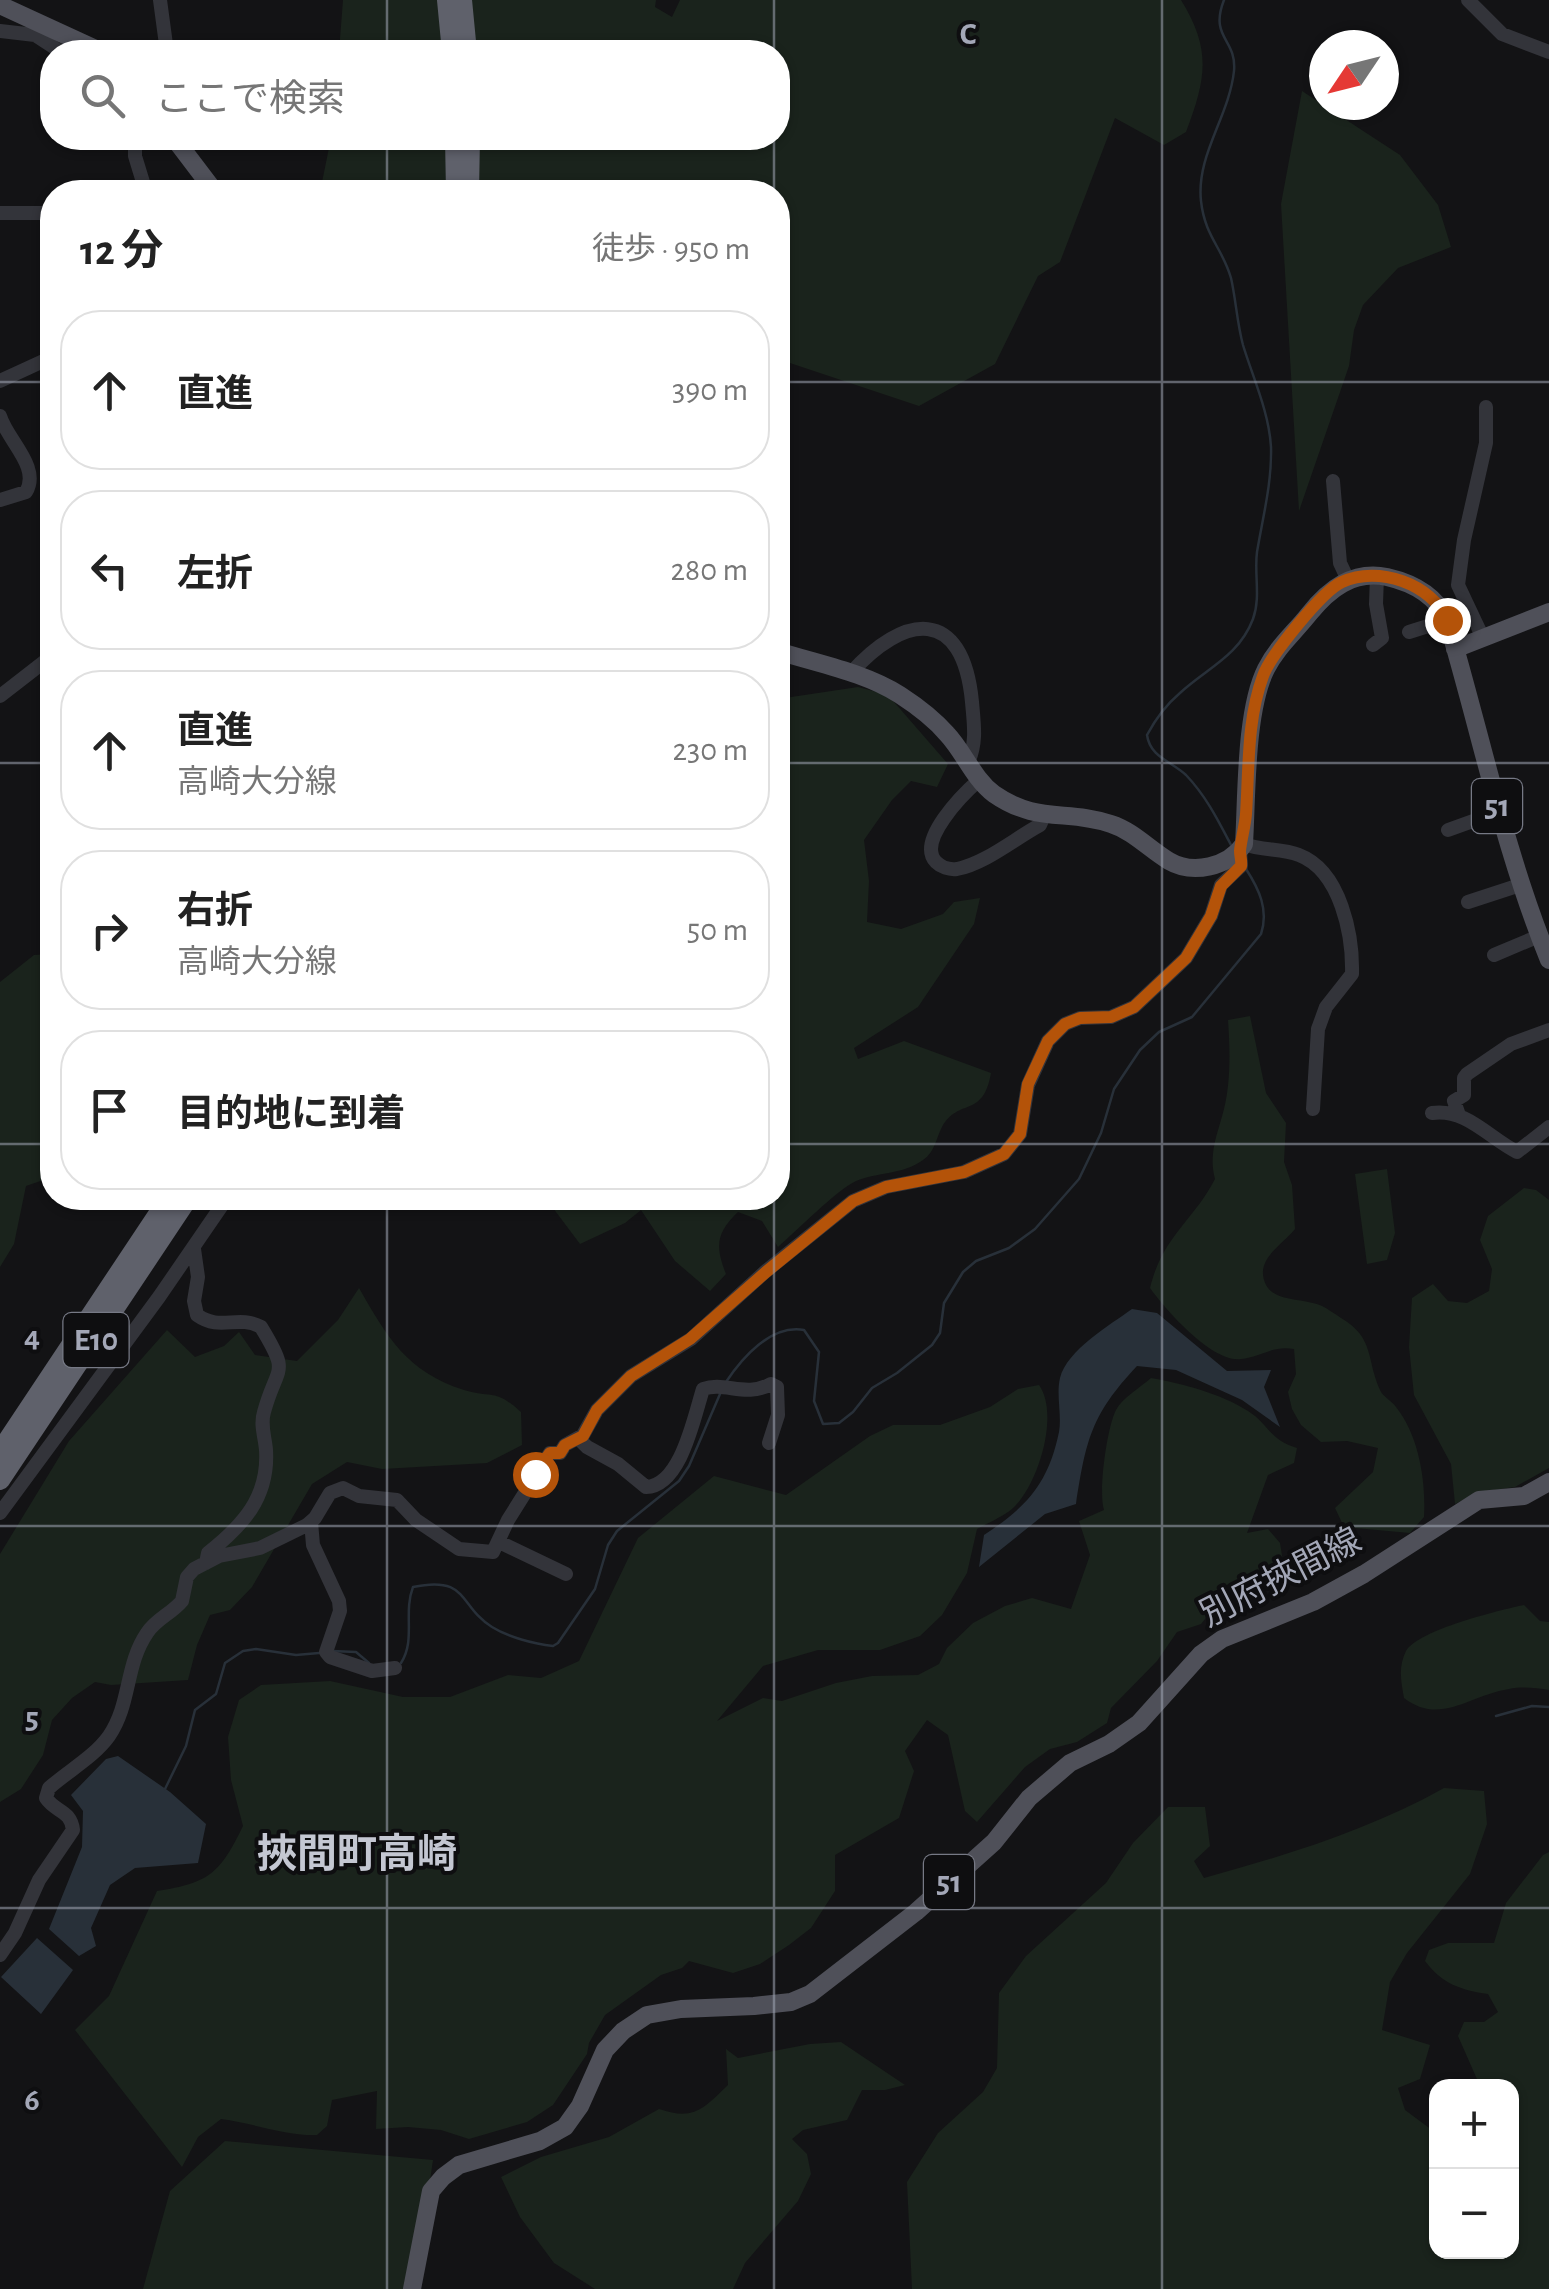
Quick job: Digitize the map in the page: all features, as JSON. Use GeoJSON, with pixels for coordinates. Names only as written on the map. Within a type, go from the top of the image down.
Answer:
{"type":"FeatureCollection","features":[{"type":"Feature","properties":{"kind":"highway"},"geometry":{"type":"LineString","coordinates":[[448,0],[451,40]]}},
{"type":"Feature","properties":{"kind":"highway"},"geometry":{"type":"LineString","coordinates":[[462,0],[466,40]]}},
{"type":"Feature","properties":{"kind":"highway"},"geometry":{"type":"LineString","coordinates":[[455,150],[456,180]]}},
{"type":"Feature","properties":{"kind":"highway"},"geometry":{"type":"LineString","coordinates":[[470,150],[470,180]]}},
{"type":"Feature","properties":{"kind":"highway","name":"E10"},"geometry":{"type":"LineString","coordinates":[[0,1452],[161,1210]]}},
{"type":"Feature","properties":{"kind":"highway","name":"E10"},"geometry":{"type":"LineString","coordinates":[[0,1480],[180,1210]]}},
{"type":"Feature","properties":{"kind":"main road"},"geometry":{"type":"LineString","coordinates":[[0,5],[76,40]]}},
{"type":"Feature","properties":{"kind":"main road"},"geometry":{"type":"LineString","coordinates":[[183,150],[205,180]]}},
{"type":"Feature","properties":{"kind":"main road"},"geometry":{"type":"LineString","coordinates":[[790,655],[881,684],[925,713],[948,734],[979,780],[1019,809],[1113,824],[1172,863],[1194,868],[1215,866],[1242,847],[1254,706],[1264,673],[1276,651],[1328,592],[1348,580],[1377,576],[1421,590],[1440,606],[1455,649],[1549,612]]}},
{"type":"Feature","properties":{"kind":"main road","name":"51"},"geometry":{"type":"LineString","coordinates":[[1455,649],[1498,812],[1549,960]]}},
{"type":"Feature","properties":{"kind":"main road","name":"別府挾間線"},"geometry":{"type":"LineString","coordinates":[[412,2289],[431,2191],[443,2176],[459,2166],[540,2141],[565,2127],[580,2106],[605,2050],[623,2031],[647,2015],[681,2008],[792,2002],[810,1994],[916,1912],[994,1842],[1029,1798],[1070,1763],[1140,1723],[1201,1654],[1222,1639],[1312,1602],[1364,1574],[1479,1500],[1524,1496],[1549,1482]]}},
{"type":"Feature","properties":{"kind":"street"},"geometry":{"type":"LineString","coordinates":[[160,0],[165,40]]}},
{"type":"Feature","properties":{"kind":"street"},"geometry":{"type":"LineString","coordinates":[[1468,0],[1502,34],[1549,52]]}},
{"type":"Feature","properties":{"kind":"street"},"geometry":{"type":"LineString","coordinates":[[0,31],[41,40]]}},
{"type":"Feature","properties":{"kind":"street"},"geometry":{"type":"LineString","coordinates":[[135,150],[142,180]]}},
{"type":"Feature","properties":{"kind":"street"},"geometry":{"type":"LineString","coordinates":[[0,213],[40,213]]}},
{"type":"Feature","properties":{"kind":"street"},"geometry":{"type":"LineString","coordinates":[[0,381],[40,363]]}},
{"type":"Feature","properties":{"kind":"street"},"geometry":{"type":"LineString","coordinates":[[1484,638],[1458,585],[1486,443],[1486,408]]}},
{"type":"Feature","properties":{"kind":"street"},"geometry":{"type":"LineString","coordinates":[[0,416],[31,479],[26,492],[0,500]]}},
{"type":"Feature","properties":{"kind":"street"},"geometry":{"type":"LineString","coordinates":[[1334,481],[1340,563],[1348,580]]}},
{"type":"Feature","properties":{"kind":"street"},"geometry":{"type":"LineString","coordinates":[[1373,645],[1382,638],[1376,604],[1377,576]]}},
{"type":"Feature","properties":{"kind":"street"},"geometry":{"type":"LineString","coordinates":[[1410,632],[1447,620]]}},
{"type":"Feature","properties":{"kind":"street"},"geometry":{"type":"LineString","coordinates":[[850,674],[892,635],[922,627],[941,633],[958,647],[970,681],[976,746],[968,763]]}},
{"type":"Feature","properties":{"kind":"street"},"geometry":{"type":"LineString","coordinates":[[0,696],[40,664]]}},
{"type":"Feature","properties":{"kind":"street"},"geometry":{"type":"LineString","coordinates":[[979,780],[967,790],[930,843],[930,854],[938,864],[955,869],[976,862],[1040,825],[1044,816]]}},
{"type":"Feature","properties":{"kind":"street"},"geometry":{"type":"LineString","coordinates":[[1448,830],[1498,812]]}},
{"type":"Feature","properties":{"kind":"street"},"geometry":{"type":"LineString","coordinates":[[0,1955],[16,1932],[39,1880],[73,1830],[64,1810],[46,1798],[49,1788],[108,1737],[126,1704],[130,1668],[147,1632],[182,1602],[187,1576],[206,1563],[260,1548],[310,1522],[330,1493],[343,1488],[359,1496],[396,1500],[416,1520],[459,1549],[487,1554],[497,1549],[508,1520],[550,1453],[560,1453],[578,1438],[597,1410],[631,1376],[690,1339],[853,1201],[886,1187],[964,1172],[1004,1154],[1020,1134],[1028,1084],[1048,1041],[1065,1024],[1080,1018],[1111,1017],[1134,1007],[1186,958],[1211,916],[1221,886],[1241,866],[1242,847],[1292,852],[1310,860],[1336,894],[1350,932],[1352,974],[1326,1008],[1318,1030],[1313,1110]]}},
{"type":"Feature","properties":{"kind":"street"},"geometry":{"type":"LineString","coordinates":[[1468,902],[1520,884]]}},
{"type":"Feature","properties":{"kind":"street"},"geometry":{"type":"LineString","coordinates":[[1494,954],[1539,936]]}},
{"type":"Feature","properties":{"kind":"street"},"geometry":{"type":"LineString","coordinates":[[1459,1115],[1454,1100],[1464,1095],[1467,1074],[1511,1044],[1549,1030]]}},
{"type":"Feature","properties":{"kind":"street"},"geometry":{"type":"LineString","coordinates":[[1432,1113],[1448,1111],[1459,1115],[1517,1152],[1549,1127]]}},
{"type":"Feature","properties":{"kind":"street"},"geometry":{"type":"LineString","coordinates":[[0,1513],[219,1210]]}},
{"type":"Feature","properties":{"kind":"street"},"geometry":{"type":"LineString","coordinates":[[194,1249],[197,1314],[207,1322],[221,1325],[242,1320],[262,1327],[280,1358],[281,1370],[263,1413],[266,1466],[259,1495],[241,1526],[208,1552],[206,1563]]}},
{"type":"Feature","properties":{"kind":"street"},"geometry":{"type":"LineString","coordinates":[[578,1438],[646,1487],[656,1486],[675,1468],[703,1389],[710,1386],[750,1391],[771,1384],[777,1387],[779,1400],[769,1443]]}},
{"type":"Feature","properties":{"kind":"street"},"geometry":{"type":"LineString","coordinates":[[310,1522],[313,1544],[339,1602],[340,1611],[327,1646],[340,1661],[372,1670],[395,1668]]}},
{"type":"Feature","properties":{"kind":"street"},"geometry":{"type":"LineString","coordinates":[[500,1542],[566,1574]]}},
{"type":"Feature","properties":{"kind":"shaded area"},"geometry":{"type":"Polygon","coordinates":[[[343,0],[656,0],[655,7],[672,17],[680,0],[1181,0],[1198,34],[1203,65],[1186,132],[1164,145],[1115,118],[1060,262],[1038,276],[995,364],[919,406],[790,363],[790,180],[322,180],[329,150],[790,150],[790,40],[340,40],[343,0]]]}},
{"type":"Feature","properties":{"kind":"shaded area"},"geometry":{"type":"Polygon","coordinates":[[[1302,91],[1309,96],[1309,120],[1346,120],[1400,155],[1438,205],[1451,247],[1398,268],[1363,305],[1354,330],[1349,366],[1299,511],[1281,204],[1302,91]]]}},
{"type":"Feature","properties":{"kind":"shaded area"},"geometry":{"type":"Polygon","coordinates":[[[858,687],[888,695],[948,764],[937,787],[911,781],[892,800],[864,840],[869,881],[867,922],[901,929],[943,914],[954,902],[980,898],[974,924],[918,1007],[854,1048],[858,1059],[904,1041],[991,1073],[982,1097],[949,1118],[927,1157],[907,1168],[856,1181],[778,1247],[762,1221],[738,1212],[720,1240],[726,1274],[710,1291],[675,1261],[641,1210],[790,1210],[790,697],[858,687]]]}},
{"type":"Feature","properties":{"kind":"shaded area"},"geometry":{"type":"Polygon","coordinates":[[[34,955],[40,955],[40,1181],[26,1186],[14,1244],[0,1267],[0,982],[34,955]]]}},
{"type":"Feature","properties":{"kind":"shaded area"},"geometry":{"type":"Polygon","coordinates":[[[1250,1016],[1266,1093],[1286,1123],[1284,1162],[1292,1185],[1295,1229],[1270,1254],[1263,1276],[1276,1294],[1324,1307],[1352,1326],[1365,1341],[1380,1390],[1404,1419],[1419,1459],[1424,1517],[1410,1533],[1344,1527],[1335,1508],[1373,1472],[1378,1448],[1347,1441],[1321,1442],[1301,1425],[1288,1392],[1296,1374],[1294,1349],[1241,1359],[1217,1353],[1190,1333],[1150,1288],[1162,1255],[1215,1179],[1213,1152],[1229,1076],[1228,1020],[1250,1016]]]}},
{"type":"Feature","properties":{"kind":"shaded area"},"geometry":{"type":"Polygon","coordinates":[[[1387,1169],[1395,1233],[1387,1260],[1367,1264],[1355,1174],[1387,1169]]]}},
{"type":"Feature","properties":{"kind":"shaded area"},"geometry":{"type":"Polygon","coordinates":[[[1524,1188],[1536,1190],[1549,1200],[1549,1468],[1515,1487],[1479,1492],[1455,1504],[1451,1464],[1414,1395],[1409,1347],[1412,1298],[1433,1284],[1448,1301],[1467,1303],[1489,1291],[1492,1269],[1480,1240],[1488,1216],[1524,1188]]]}},
{"type":"Feature","properties":{"kind":"shaded area"},"geometry":{"type":"Polygon","coordinates":[[[554,1210],[641,1210],[625,1223],[580,1244],[554,1210]]]}},
{"type":"Feature","properties":{"kind":"shaded area"},"geometry":{"type":"Polygon","coordinates":[[[359,1288],[389,1337],[413,1363],[464,1390],[499,1397],[521,1412],[522,1445],[487,1463],[382,1469],[347,1462],[312,1484],[252,1587],[230,1610],[210,1615],[188,1680],[111,1685],[95,1682],[72,1698],[52,1720],[43,1755],[21,1789],[0,1802],[0,1554],[69,1441],[167,1330],[195,1357],[224,1346],[239,1332],[255,1355],[297,1361],[338,1320],[359,1288]]]}},
{"type":"Feature","properties":{"kind":"shaded area"},"geometry":{"type":"Polygon","coordinates":[[[1132,1309],[1157,1313],[1227,1371],[1271,1370],[1264,1387],[1280,1427],[1242,1400],[1176,1370],[1137,1366],[1109,1399],[1093,1429],[1076,1504],[1045,1514],[979,1567],[984,1535],[1023,1504],[1049,1467],[1059,1432],[1059,1385],[1064,1368],[1090,1339],[1132,1309]]]}},
{"type":"Feature","properties":{"kind":"shaded area"},"geometry":{"type":"Polygon","coordinates":[[[1151,1378],[1226,1399],[1255,1416],[1280,1440],[1297,1448],[1294,1463],[1268,1475],[1247,1533],[1268,1529],[1280,1543],[1285,1574],[1226,1593],[1201,1624],[1177,1632],[1157,1661],[1111,1708],[1107,1723],[1077,1742],[1050,1749],[1025,1767],[977,1822],[965,1811],[948,1735],[927,1720],[905,1751],[914,1771],[899,1818],[835,1855],[835,1891],[811,1928],[760,1964],[733,1973],[689,1961],[682,1968],[661,1975],[605,2015],[587,2054],[553,2105],[527,2122],[469,2139],[441,2130],[376,2129],[377,2091],[332,2100],[327,2126],[317,2135],[221,2119],[198,2137],[182,2167],[75,2030],[109,1996],[157,1891],[190,1884],[211,1873],[235,1842],[243,1826],[231,1780],[228,1737],[239,1700],[261,1685],[330,1681],[403,1697],[450,1697],[508,1675],[541,1678],[579,1661],[638,1538],[714,1476],[786,1495],[870,1436],[893,1425],[940,1425],[990,1407],[1018,1389],[1039,1385],[1045,1398],[1047,1431],[1038,1467],[1012,1509],[977,1529],[967,1573],[942,1615],[920,1636],[880,1650],[818,1650],[763,1666],[717,1721],[763,1698],[782,1701],[872,1676],[918,1675],[939,1664],[947,1648],[973,1623],[1005,1606],[1032,1598],[1071,1609],[1090,1555],[1079,1521],[1104,1510],[1103,1475],[1113,1418],[1123,1401],[1151,1378]]]}},
{"type":"Feature","properties":{"kind":"shaded area"},"geometry":{"type":"Polygon","coordinates":[[[1524,1605],[1540,1621],[1549,1622],[1549,1690],[1514,1688],[1443,1709],[1417,1706],[1404,1698],[1402,1663],[1414,1643],[1460,1622],[1524,1605]]]}},
{"type":"Feature","properties":{"kind":"shaded area"},"geometry":{"type":"Polygon","coordinates":[[[118,1756],[170,1792],[206,1824],[198,1863],[135,1868],[110,1885],[91,1928],[96,1946],[79,1956],[49,1929],[82,1847],[83,1811],[71,1795],[106,1759],[118,1756]]]}},
{"type":"Feature","properties":{"kind":"shaded area"},"geometry":{"type":"Polygon","coordinates":[[[1444,1788],[1484,1791],[1487,1824],[1470,1874],[1407,1953],[1390,1982],[1382,2030],[1430,2045],[1420,2079],[1398,2088],[1405,2110],[1429,2128],[1429,2259],[1519,2259],[1519,2079],[1477,2079],[1458,2036],[1464,2022],[1484,2022],[1498,2012],[1488,1994],[1453,1985],[1425,1961],[1429,1950],[1448,1943],[1494,1943],[1506,1903],[1549,1852],[1549,2289],[912,2289],[907,2182],[938,2133],[983,2092],[997,2068],[999,1993],[1026,1956],[1106,1883],[1133,1843],[1168,1807],[1205,1807],[1210,1846],[1194,1861],[1204,1878],[1327,1840],[1444,1788]]]}},
{"type":"Feature","properties":{"kind":"shaded area"},"geometry":{"type":"Polygon","coordinates":[[[37,1938],[73,1970],[41,2014],[1,1977],[37,1938]]]}},
{"type":"Feature","properties":{"kind":"shaded area"},"geometry":{"type":"Polygon","coordinates":[[[841,2042],[905,2085],[862,2090],[847,2120],[803,2130],[792,2139],[807,2154],[811,2174],[798,2201],[745,2263],[733,2289],[595,2289],[554,2263],[520,2217],[501,2177],[541,2157],[609,2137],[659,2109],[681,2114],[697,2110],[728,2085],[726,2049],[738,2058],[841,2042]]]}},
{"type":"Feature","properties":{"kind":"shaded area"},"geometry":{"type":"Polygon","coordinates":[[[225,2141],[433,2160],[414,2289],[143,2289],[170,2191],[225,2141]]]}},
{"type":"Feature","properties":{"kind":"waterway"},"geometry":{"type":"LineString","coordinates":[[1224,0],[1221,31],[1232,52],[1234,71],[1203,168],[1201,201],[1206,224],[1231,278],[1243,345],[1260,395],[1271,447],[1257,552],[1257,602],[1253,619],[1239,643],[1175,697],[1147,735],[1152,749],[1200,791],[1231,845]]}},
{"type":"Feature","properties":{"kind":"waterway"},"geometry":{"type":"LineString","coordinates":[[726,1382],[749,1353],[769,1337],[804,1330],[819,1352],[814,1401],[823,1424],[839,1423],[872,1388],[932,1345],[940,1333],[944,1303],[963,1272],[1035,1229],[1079,1179],[1101,1133],[1114,1089],[1140,1050],[1159,1032],[1192,1017],[1261,934],[1261,900],[1246,869]]}},
{"type":"Feature","properties":{"kind":"waterway"},"geometry":{"type":"LineString","coordinates":[[401,1663],[408,1645],[413,1587],[431,1584],[454,1589],[481,1619],[498,1631],[538,1644],[558,1643],[595,1589],[608,1545],[617,1531],[679,1481],[689,1466],[720,1394]]}},
{"type":"Feature","properties":{"kind":"waterway"},"geometry":{"type":"LineString","coordinates":[[165,1789],[186,1746],[195,1710],[216,1694],[225,1663],[243,1651],[256,1649],[296,1655],[319,1653]]}},
{"type":"Feature","properties":{"kind":"waterway"},"geometry":{"type":"LineString","coordinates":[[332,1651],[356,1652],[369,1663]]}},
{"type":"Feature","properties":{"kind":"waterway"},"geometry":{"type":"LineString","coordinates":[[1496,1716],[1532,1706],[1549,1707]]}},
{"type":"Feature","properties":{"kind":"district","name":"挾間町高崎"},"geometry":{"type":"Point","coordinates":[357,1855]}},
{"type":"Feature","properties":{"kind":"route"},"geometry":{"type":"LineString","coordinates":[[535,1474],[550,1453],[560,1453],[565,1445],[583,1436],[597,1410],[631,1376],[690,1339],[853,1201],[886,1187],[964,1172],[1004,1154],[1020,1134],[1028,1084],[1048,1041],[1065,1024],[1080,1018],[1111,1017],[1134,1007],[1186,958],[1211,916],[1217,892],[1241,866],[1254,706],[1264,673],[1276,651],[1328,592],[1348,580],[1387,578],[1411,584],[1429,596],[1447,620]]}}]}
